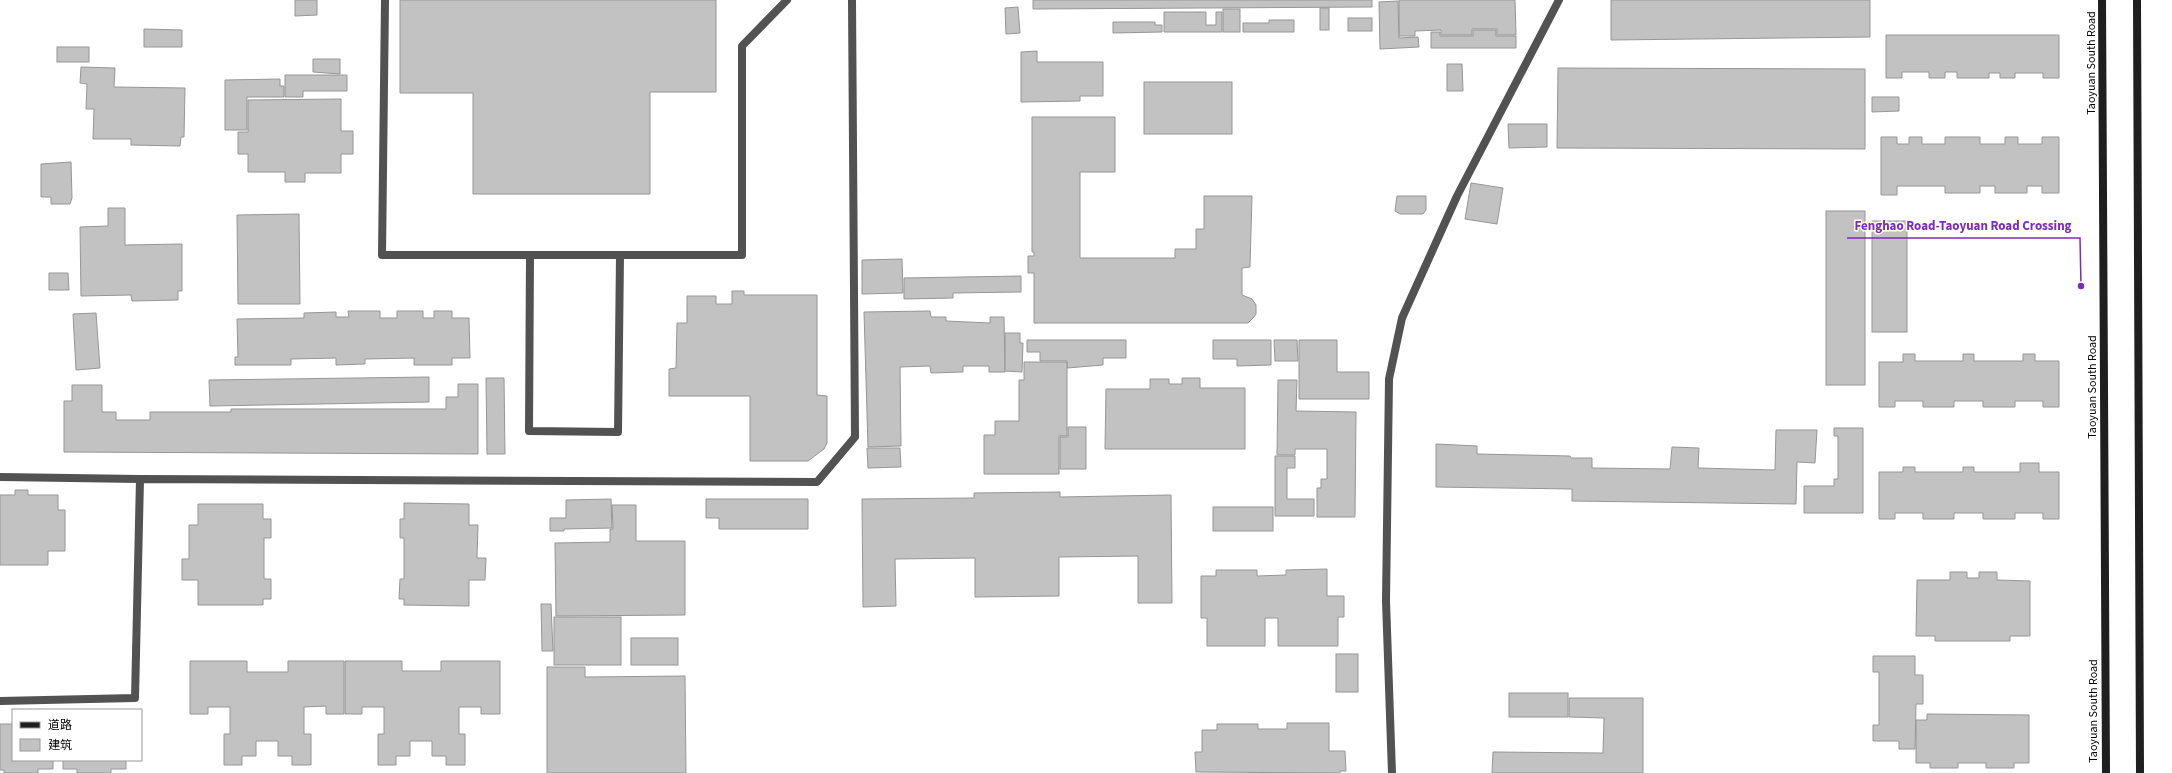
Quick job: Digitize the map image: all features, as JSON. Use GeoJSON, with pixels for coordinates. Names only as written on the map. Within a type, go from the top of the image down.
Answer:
{"type":"FeatureCollection","features":[{"type":"Feature","properties":{"kind":"main road","name":"Taoyuan South Road"},"geometry":{"type":"LineString","coordinates":[[2102,0],[2106,773]]}},
{"type":"Feature","properties":{"kind":"main road"},"geometry":{"type":"LineString","coordinates":[[2137,0],[2140,773]]}},
{"type":"Feature","properties":{"kind":"street"},"geometry":{"type":"LineString","coordinates":[[385,0],[382,255],[742,255],[742,46],[787,0]]}},
{"type":"Feature","properties":{"kind":"street"},"geometry":{"type":"LineString","coordinates":[[0,478],[817,482],[855,437],[852,0]]}},
{"type":"Feature","properties":{"kind":"street"},"geometry":{"type":"LineString","coordinates":[[1392,773],[1386,601],[1389,379],[1402,318],[1457,196],[1559,0]]}},
{"type":"Feature","properties":{"kind":"street"},"geometry":{"type":"LineString","coordinates":[[530,255],[529,431],[618,432],[620,255]]}},
{"type":"Feature","properties":{"kind":"street"},"geometry":{"type":"LineString","coordinates":[[0,701],[135,698],[140,479]]}},
{"type":"Feature","properties":{"kind":"building"},"geometry":{"type":"Polygon","coordinates":[[[295,0],[317,0],[317,15],[295,16],[295,0]]]}},
{"type":"Feature","properties":{"kind":"building"},"geometry":{"type":"Polygon","coordinates":[[[400,0],[716,0],[716,92],[650,92],[650,194],[473,194],[473,93],[400,93],[400,0]]]}},
{"type":"Feature","properties":{"kind":"building"},"geometry":{"type":"Polygon","coordinates":[[[1033,0],[1372,0],[1372,7],[1033,9],[1033,0]]]}},
{"type":"Feature","properties":{"kind":"building"},"geometry":{"type":"Polygon","coordinates":[[[1399,0],[1515,0],[1516,35],[1497,35],[1497,29],[1472,29],[1472,35],[1441,35],[1441,30],[1415,31],[1415,36],[1399,36],[1399,0]]]}},
{"type":"Feature","properties":{"kind":"building"},"geometry":{"type":"Polygon","coordinates":[[[1611,0],[1870,0],[1870,37],[1611,40],[1611,0]]]}},
{"type":"Feature","properties":{"kind":"building"},"geometry":{"type":"Polygon","coordinates":[[[1398,1],[1399,38],[1418,37],[1419,47],[1380,49],[1379,2],[1398,1]]]}},
{"type":"Feature","properties":{"kind":"building"},"geometry":{"type":"Polygon","coordinates":[[[1018,7],[1020,33],[1006,34],[1005,8],[1018,7]]]}},
{"type":"Feature","properties":{"kind":"building"},"geometry":{"type":"Polygon","coordinates":[[[1320,8],[1329,8],[1329,30],[1320,30],[1320,8]]]}},
{"type":"Feature","properties":{"kind":"building"},"geometry":{"type":"Polygon","coordinates":[[[1223,9],[1240,9],[1240,32],[1223,32],[1223,9]]]}},
{"type":"Feature","properties":{"kind":"building"},"geometry":{"type":"Polygon","coordinates":[[[1164,12],[1206,12],[1206,25],[1216,25],[1216,12],[1222,12],[1222,32],[1164,32],[1164,12]]]}},
{"type":"Feature","properties":{"kind":"building"},"geometry":{"type":"Polygon","coordinates":[[[1348,18],[1372,18],[1372,31],[1348,31],[1348,18]]]}},
{"type":"Feature","properties":{"kind":"building"},"geometry":{"type":"Polygon","coordinates":[[[1269,20],[1294,20],[1294,32],[1243,32],[1243,23],[1269,23],[1269,20]]]}},
{"type":"Feature","properties":{"kind":"building"},"geometry":{"type":"Polygon","coordinates":[[[1113,22],[1155,22],[1155,25],[1162,25],[1162,32],[1113,33],[1113,22]]]}},
{"type":"Feature","properties":{"kind":"building"},"geometry":{"type":"Polygon","coordinates":[[[144,29],[182,30],[182,47],[144,47],[144,29]]]}},
{"type":"Feature","properties":{"kind":"building"},"geometry":{"type":"Polygon","coordinates":[[[1473,30],[1496,30],[1496,36],[1516,36],[1516,48],[1431,48],[1431,32],[1440,32],[1440,36],[1473,36],[1473,30]]]}},
{"type":"Feature","properties":{"kind":"building"},"geometry":{"type":"Polygon","coordinates":[[[1886,35],[2059,35],[2059,78],[2043,78],[2043,73],[2015,73],[2015,78],[2000,78],[2000,73],[1989,73],[1989,78],[1957,78],[1957,72],[1945,72],[1945,78],[1929,78],[1929,72],[1902,72],[1902,78],[1886,78],[1886,35]]]}},
{"type":"Feature","properties":{"kind":"building"},"geometry":{"type":"Polygon","coordinates":[[[57,47],[89,47],[89,62],[57,62],[57,47]]]}},
{"type":"Feature","properties":{"kind":"building"},"geometry":{"type":"Polygon","coordinates":[[[1037,51],[1037,62],[1103,62],[1103,96],[1080,96],[1080,101],[1021,102],[1021,52],[1037,51]]]}},
{"type":"Feature","properties":{"kind":"building"},"geometry":{"type":"Polygon","coordinates":[[[313,59],[340,59],[340,74],[313,72],[313,59]]]}},
{"type":"Feature","properties":{"kind":"building"},"geometry":{"type":"Polygon","coordinates":[[[1447,64],[1462,64],[1463,91],[1447,91],[1447,64]]]}},
{"type":"Feature","properties":{"kind":"building"},"geometry":{"type":"Polygon","coordinates":[[[81,67],[115,68],[114,87],[185,88],[184,137],[181,137],[180,146],[131,145],[131,139],[93,139],[94,109],[86,109],[87,84],[80,83],[81,67]]]}},
{"type":"Feature","properties":{"kind":"building"},"geometry":{"type":"Polygon","coordinates":[[[1558,68],[1865,69],[1865,149],[1557,148],[1558,68]]]}},
{"type":"Feature","properties":{"kind":"building"},"geometry":{"type":"Polygon","coordinates":[[[285,75],[347,75],[347,91],[303,91],[303,97],[285,97],[285,75]]]}},
{"type":"Feature","properties":{"kind":"building"},"geometry":{"type":"Polygon","coordinates":[[[280,79],[280,86],[284,86],[284,97],[247,97],[247,130],[225,130],[225,80],[280,79]]]}},
{"type":"Feature","properties":{"kind":"building"},"geometry":{"type":"Polygon","coordinates":[[[1144,82],[1232,82],[1232,134],[1144,134],[1144,82]]]}},
{"type":"Feature","properties":{"kind":"building"},"geometry":{"type":"Polygon","coordinates":[[[1872,97],[1899,97],[1899,111],[1872,112],[1872,97]]]}},
{"type":"Feature","properties":{"kind":"building"},"geometry":{"type":"Polygon","coordinates":[[[341,99],[341,131],[353,131],[353,154],[341,154],[341,173],[305,173],[305,182],[285,182],[285,172],[248,172],[248,154],[238,154],[238,132],[248,132],[248,100],[341,99]]]}},
{"type":"Feature","properties":{"kind":"building"},"geometry":{"type":"Polygon","coordinates":[[[1032,117],[1115,117],[1115,172],[1080,172],[1080,258],[1175,258],[1175,249],[1196,249],[1196,229],[1204,229],[1204,196],[1252,196],[1250,267],[1242,268],[1242,295],[1252,299],[1256,305],[1256,314],[1253,318],[1248,323],[1034,323],[1034,273],[1028,273],[1028,256],[1034,256],[1034,252],[1032,252],[1032,117]]]}},
{"type":"Feature","properties":{"kind":"building"},"geometry":{"type":"Polygon","coordinates":[[[1508,124],[1547,124],[1547,147],[1509,148],[1508,124]]]}},
{"type":"Feature","properties":{"kind":"building"},"geometry":{"type":"Polygon","coordinates":[[[1881,137],[1897,137],[1897,144],[1909,144],[1909,137],[1922,137],[1922,144],[1945,144],[1945,137],[1980,137],[1980,144],[2005,144],[2005,137],[2018,137],[2018,144],[2042,144],[2042,137],[2059,137],[2059,193],[2042,193],[2042,186],[2027,186],[2027,193],[1995,193],[1995,186],[1980,186],[1980,193],[1945,193],[1945,186],[1897,186],[1897,195],[1881,195],[1881,137]]]}},
{"type":"Feature","properties":{"kind":"building"},"geometry":{"type":"Polygon","coordinates":[[[71,162],[72,198],[70,204],[51,204],[51,197],[41,197],[41,164],[71,162]]]}},
{"type":"Feature","properties":{"kind":"building"},"geometry":{"type":"Polygon","coordinates":[[[1471,183],[1503,188],[1497,224],[1465,219],[1471,183]]]}},
{"type":"Feature","properties":{"kind":"building"},"geometry":{"type":"Polygon","coordinates":[[[1397,196],[1426,196],[1426,210],[1423,214],[1400,214],[1395,211],[1397,196]]]}},
{"type":"Feature","properties":{"kind":"building"},"geometry":{"type":"Polygon","coordinates":[[[108,208],[125,208],[125,245],[182,244],[182,291],[178,291],[178,300],[132,301],[131,295],[81,296],[80,227],[108,226],[108,208]]]}},
{"type":"Feature","properties":{"kind":"building"},"geometry":{"type":"Polygon","coordinates":[[[1826,211],[1865,211],[1865,385],[1826,385],[1826,211]]]}},
{"type":"Feature","properties":{"kind":"building"},"geometry":{"type":"Polygon","coordinates":[[[299,214],[300,304],[238,304],[237,215],[299,214]]]}},
{"type":"Feature","properties":{"kind":"building"},"geometry":{"type":"Polygon","coordinates":[[[1872,221],[1907,221],[1907,332],[1872,332],[1872,221]]]}},
{"type":"Feature","properties":{"kind":"building"},"geometry":{"type":"Polygon","coordinates":[[[902,259],[903,293],[862,294],[862,260],[902,259]]]}},
{"type":"Feature","properties":{"kind":"building"},"geometry":{"type":"Polygon","coordinates":[[[49,273],[68,273],[69,290],[49,290],[49,273]]]}},
{"type":"Feature","properties":{"kind":"building"},"geometry":{"type":"Polygon","coordinates":[[[1021,276],[1021,292],[953,293],[953,298],[904,299],[904,278],[1021,276]]]}},
{"type":"Feature","properties":{"kind":"building"},"geometry":{"type":"Polygon","coordinates":[[[732,291],[744,291],[744,295],[817,295],[817,395],[827,396],[827,443],[824,449],[808,461],[750,461],[750,396],[669,396],[669,369],[676,368],[677,323],[687,323],[687,296],[716,296],[716,304],[732,304],[732,291]]]}},
{"type":"Feature","properties":{"kind":"building"},"geometry":{"type":"Polygon","coordinates":[[[348,311],[380,311],[380,318],[397,318],[397,311],[423,311],[423,318],[434,318],[434,311],[452,311],[452,318],[469,318],[470,358],[452,358],[452,365],[414,365],[414,358],[365,359],[365,364],[336,365],[336,358],[291,359],[291,365],[235,365],[235,357],[238,357],[237,319],[304,318],[304,313],[336,312],[336,317],[349,317],[348,311]]]}},
{"type":"Feature","properties":{"kind":"building"},"geometry":{"type":"Polygon","coordinates":[[[930,311],[931,317],[946,317],[946,321],[990,323],[990,317],[1004,317],[1005,372],[989,372],[989,366],[963,366],[963,372],[931,373],[930,366],[900,367],[901,446],[868,447],[864,312],[930,311]]]}},
{"type":"Feature","properties":{"kind":"building"},"geometry":{"type":"Polygon","coordinates":[[[96,313],[100,368],[76,370],[73,314],[96,313]]]}},
{"type":"Feature","properties":{"kind":"building"},"geometry":{"type":"Polygon","coordinates":[[[1005,333],[1020,333],[1020,343],[1023,343],[1022,372],[1005,371],[1005,333]]]}},
{"type":"Feature","properties":{"kind":"building"},"geometry":{"type":"Polygon","coordinates":[[[1027,340],[1126,340],[1126,358],[1103,358],[1103,365],[1067,368],[1067,361],[1040,361],[1040,352],[1027,352],[1027,340]]]}},
{"type":"Feature","properties":{"kind":"building"},"geometry":{"type":"Polygon","coordinates":[[[1213,340],[1271,340],[1271,365],[1237,366],[1237,359],[1213,359],[1213,340]]]}},
{"type":"Feature","properties":{"kind":"building"},"geometry":{"type":"Polygon","coordinates":[[[1274,340],[1297,340],[1298,361],[1275,361],[1274,340]]]}},
{"type":"Feature","properties":{"kind":"building"},"geometry":{"type":"Polygon","coordinates":[[[1299,340],[1337,340],[1337,372],[1369,372],[1369,399],[1299,399],[1299,340]]]}},
{"type":"Feature","properties":{"kind":"building"},"geometry":{"type":"Polygon","coordinates":[[[1903,354],[1915,354],[1915,361],[1963,361],[1963,354],[1974,354],[1974,361],[2023,361],[2023,354],[2035,354],[2035,361],[2059,361],[2059,407],[2043,407],[2043,401],[2015,401],[2015,407],[1983,407],[1983,401],[1954,401],[1954,407],[1923,407],[1923,401],[1895,401],[1895,407],[1879,407],[1879,362],[1903,362],[1903,354]]]}},
{"type":"Feature","properties":{"kind":"building"},"geometry":{"type":"Polygon","coordinates":[[[1024,362],[1067,362],[1067,436],[1059,436],[1059,474],[984,474],[984,435],[995,435],[995,421],[1019,421],[1019,380],[1024,380],[1024,362]]]}},
{"type":"Feature","properties":{"kind":"building"},"geometry":{"type":"Polygon","coordinates":[[[429,377],[429,402],[210,406],[209,380],[429,377]]]}},
{"type":"Feature","properties":{"kind":"building"},"geometry":{"type":"Polygon","coordinates":[[[486,378],[504,378],[505,454],[487,454],[486,378]]]}},
{"type":"Feature","properties":{"kind":"building"},"geometry":{"type":"Polygon","coordinates":[[[1182,378],[1200,378],[1200,388],[1245,388],[1245,449],[1105,449],[1106,389],[1150,389],[1150,379],[1169,379],[1169,384],[1182,384],[1182,378]]]}},
{"type":"Feature","properties":{"kind":"building"},"geometry":{"type":"Polygon","coordinates":[[[1278,380],[1297,380],[1296,411],[1356,412],[1355,517],[1317,517],[1317,488],[1321,488],[1321,479],[1327,479],[1327,449],[1295,449],[1295,455],[1277,455],[1278,380]]]}},
{"type":"Feature","properties":{"kind":"building"},"geometry":{"type":"Polygon","coordinates":[[[458,384],[478,384],[478,454],[64,452],[64,401],[72,401],[72,385],[102,385],[102,412],[116,412],[116,420],[150,420],[150,412],[231,412],[231,409],[446,409],[446,397],[458,397],[458,384]]]}},
{"type":"Feature","properties":{"kind":"building"},"geometry":{"type":"Polygon","coordinates":[[[1068,427],[1086,427],[1086,469],[1060,469],[1060,437],[1068,437],[1068,427]]]}},
{"type":"Feature","properties":{"kind":"building"},"geometry":{"type":"Polygon","coordinates":[[[1834,428],[1863,428],[1863,513],[1804,513],[1804,486],[1834,486],[1834,479],[1838,479],[1838,436],[1834,436],[1834,428]]]}},
{"type":"Feature","properties":{"kind":"building"},"geometry":{"type":"Polygon","coordinates":[[[1776,430],[1817,430],[1815,463],[1797,462],[1796,504],[1572,501],[1572,489],[1436,487],[1436,444],[1477,446],[1477,454],[1570,456],[1571,458],[1592,458],[1592,468],[1670,469],[1672,447],[1699,448],[1698,468],[1775,470],[1776,430]]]}},
{"type":"Feature","properties":{"kind":"building"},"geometry":{"type":"Polygon","coordinates":[[[867,448],[900,448],[901,467],[868,468],[867,448]]]}},
{"type":"Feature","properties":{"kind":"building"},"geometry":{"type":"Polygon","coordinates":[[[1275,456],[1295,456],[1295,468],[1287,468],[1287,499],[1314,499],[1314,516],[1275,516],[1275,456]]]}},
{"type":"Feature","properties":{"kind":"building"},"geometry":{"type":"Polygon","coordinates":[[[2020,463],[2039,463],[2039,472],[2059,472],[2059,519],[2043,519],[2043,513],[2015,513],[2015,519],[1983,519],[1983,513],[1954,513],[1954,519],[1923,519],[1923,513],[1895,513],[1895,519],[1879,519],[1879,472],[1903,472],[1903,467],[1915,467],[1915,472],[1963,472],[1963,467],[1974,467],[1974,472],[2020,472],[2020,463]]]}},
{"type":"Feature","properties":{"kind":"building"},"geometry":{"type":"Polygon","coordinates":[[[15,490],[28,490],[28,495],[58,495],[58,510],[65,510],[65,551],[48,551],[48,565],[0,565],[0,495],[15,495],[15,490]]]}},
{"type":"Feature","properties":{"kind":"building"},"geometry":{"type":"Polygon","coordinates":[[[1060,492],[1060,497],[1171,495],[1172,603],[1138,603],[1138,556],[1059,557],[1059,596],[975,597],[975,558],[895,559],[896,606],[863,607],[862,499],[974,498],[974,493],[1060,492]]]}},
{"type":"Feature","properties":{"kind":"building"},"geometry":{"type":"Polygon","coordinates":[[[611,499],[612,528],[564,529],[564,531],[550,531],[550,518],[566,518],[566,500],[611,499]]]}},
{"type":"Feature","properties":{"kind":"building"},"geometry":{"type":"Polygon","coordinates":[[[706,499],[808,499],[808,529],[719,529],[719,518],[706,518],[706,499]]]}},
{"type":"Feature","properties":{"kind":"building"},"geometry":{"type":"Polygon","coordinates":[[[404,503],[469,504],[469,525],[478,525],[477,558],[486,558],[485,580],[469,580],[469,606],[404,605],[404,599],[399,599],[400,579],[404,579],[404,538],[400,538],[400,519],[404,519],[404,503]]]}},
{"type":"Feature","properties":{"kind":"building"},"geometry":{"type":"Polygon","coordinates":[[[198,504],[263,504],[263,519],[271,519],[271,538],[264,538],[264,579],[271,579],[271,599],[263,599],[263,605],[198,605],[198,580],[182,580],[182,559],[189,559],[189,525],[198,525],[198,504]]]}},
{"type":"Feature","properties":{"kind":"building"},"geometry":{"type":"Polygon","coordinates":[[[612,505],[636,505],[636,541],[685,541],[685,615],[556,616],[555,543],[610,542],[610,529],[613,529],[612,505]]]}},
{"type":"Feature","properties":{"kind":"building"},"geometry":{"type":"Polygon","coordinates":[[[1213,507],[1273,507],[1273,531],[1213,531],[1213,507]]]}},
{"type":"Feature","properties":{"kind":"building"},"geometry":{"type":"Polygon","coordinates":[[[1327,569],[1327,596],[1344,596],[1344,617],[1338,617],[1338,646],[1278,646],[1278,618],[1265,618],[1265,646],[1207,646],[1207,618],[1201,618],[1201,576],[1216,576],[1216,570],[1257,570],[1257,576],[1286,575],[1286,570],[1327,569]]]}},
{"type":"Feature","properties":{"kind":"building"},"geometry":{"type":"Polygon","coordinates":[[[1950,572],[1967,572],[1967,578],[1979,578],[1979,572],[1997,572],[1997,580],[2030,581],[2030,636],[2010,636],[2010,641],[1935,641],[1935,636],[1916,636],[1917,580],[1950,580],[1950,572]]]}},
{"type":"Feature","properties":{"kind":"building"},"geometry":{"type":"Polygon","coordinates":[[[541,604],[551,604],[553,651],[542,651],[541,604]]]}},
{"type":"Feature","properties":{"kind":"building"},"geometry":{"type":"Polygon","coordinates":[[[554,617],[621,617],[621,665],[554,665],[554,617]]]}},
{"type":"Feature","properties":{"kind":"building"},"geometry":{"type":"Polygon","coordinates":[[[631,638],[678,638],[678,665],[631,665],[631,638]]]}},
{"type":"Feature","properties":{"kind":"building"},"geometry":{"type":"Polygon","coordinates":[[[1336,654],[1358,654],[1358,692],[1336,692],[1336,654]]]}},
{"type":"Feature","properties":{"kind":"building"},"geometry":{"type":"Polygon","coordinates":[[[1873,656],[1915,656],[1915,675],[1923,675],[1923,704],[1916,704],[1915,749],[1899,749],[1899,741],[1873,741],[1873,725],[1879,725],[1879,672],[1873,672],[1873,656]]]}},
{"type":"Feature","properties":{"kind":"building"},"geometry":{"type":"Polygon","coordinates":[[[190,661],[247,661],[247,672],[288,672],[288,661],[344,661],[344,714],[326,714],[326,706],[304,707],[304,734],[311,734],[311,765],[292,765],[292,756],[278,756],[278,741],[256,741],[256,756],[242,756],[242,765],[224,765],[224,734],[230,734],[230,707],[208,707],[208,714],[190,714],[190,661]]]}},
{"type":"Feature","properties":{"kind":"building"},"geometry":{"type":"Polygon","coordinates":[[[345,661],[402,661],[402,671],[441,671],[441,661],[500,661],[500,714],[481,714],[481,707],[459,707],[459,734],[465,734],[465,765],[446,765],[446,756],[432,756],[432,741],[410,741],[410,756],[396,756],[396,765],[378,765],[378,734],[384,734],[384,707],[362,707],[362,714],[345,714],[345,661]]]}},
{"type":"Feature","properties":{"kind":"building"},"geometry":{"type":"Polygon","coordinates":[[[547,667],[585,667],[585,677],[685,676],[686,773],[547,773],[547,667]]]}},
{"type":"Feature","properties":{"kind":"building"},"geometry":{"type":"Polygon","coordinates":[[[1509,693],[1568,693],[1568,717],[1509,717],[1509,693]]]}},
{"type":"Feature","properties":{"kind":"building"},"geometry":{"type":"Polygon","coordinates":[[[1569,698],[1643,698],[1643,773],[1492,773],[1493,752],[1603,753],[1604,718],[1569,717],[1569,698]]]}},
{"type":"Feature","properties":{"kind":"building"},"geometry":{"type":"Polygon","coordinates":[[[1927,714],[2029,715],[2029,763],[2014,763],[2014,768],[1986,768],[1986,763],[1958,763],[1958,768],[1930,768],[1930,763],[1916,763],[1916,720],[1927,720],[1927,714]]]}},
{"type":"Feature","properties":{"kind":"building"},"geometry":{"type":"Polygon","coordinates":[[[1287,723],[1329,723],[1329,751],[1345,751],[1346,771],[1340,771],[1340,773],[1196,772],[1195,752],[1202,752],[1202,730],[1217,730],[1217,724],[1258,724],[1258,729],[1287,729],[1287,723]]]}},
{"type":"Feature","properties":{"kind":"building"},"geometry":{"type":"Polygon","coordinates":[[[0,724],[12,724],[12,761],[53,761],[53,769],[38,769],[38,773],[4,773],[4,770],[0,770],[0,724]]]}},
{"type":"Feature","properties":{"kind":"building"},"geometry":{"type":"Polygon","coordinates":[[[63,761],[126,761],[126,769],[111,769],[111,773],[77,773],[77,769],[63,769],[63,761]]]}},
{"type":"Feature","properties":{"kind":"place","name":"Fenghao Road-Taoyuan Road Crossing"},"geometry":{"type":"Point","coordinates":[2081,286]}}]}
